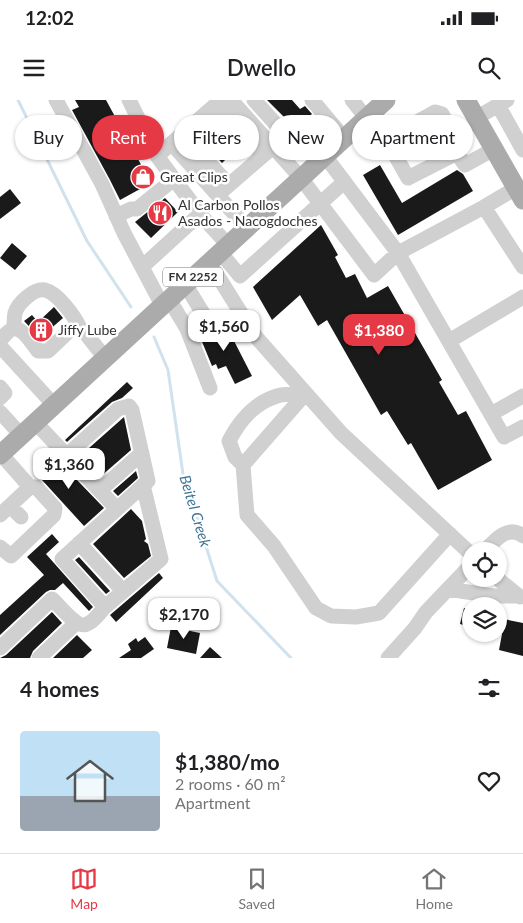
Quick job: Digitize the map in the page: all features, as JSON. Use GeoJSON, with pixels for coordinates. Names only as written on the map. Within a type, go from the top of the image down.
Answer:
{"type":"FeatureCollection","features":[{"type":"Feature","properties":{"kind":"main road","name":"FM 2252"},"geometry":{"type":"LineString","coordinates":[[369,115],[386,100]]}},
{"type":"Feature","properties":{"kind":"main road"},"geometry":{"type":"LineString","coordinates":[[466,100],[519,194]]}},
{"type":"Feature","properties":{"kind":"main road","name":"FM 2252"},"geometry":{"type":"LineString","coordinates":[[344,138],[352,131]]}},
{"type":"Feature","properties":{"kind":"main road","name":"FM 2252"},"geometry":{"type":"LineString","coordinates":[[0,454],[321,160]]}},
{"type":"Feature","properties":{"kind":"street"},"geometry":{"type":"LineString","coordinates":[[56,100],[102,184],[142,267],[187,329],[210,388]]}},
{"type":"Feature","properties":{"kind":"street"},"geometry":{"type":"LineString","coordinates":[[129,100],[136,115]]}},
{"type":"Feature","properties":{"kind":"street"},"geometry":{"type":"LineString","coordinates":[[254,100],[269,117]]}},
{"type":"Feature","properties":{"kind":"street"},"geometry":{"type":"LineString","coordinates":[[261,100],[275,115]]}},
{"type":"Feature","properties":{"kind":"street"},"geometry":{"type":"LineString","coordinates":[[312,100],[324,115]]}},
{"type":"Feature","properties":{"kind":"street"},"geometry":{"type":"LineString","coordinates":[[352,100],[364,115]]}},
{"type":"Feature","properties":{"kind":"street"},"geometry":{"type":"LineString","coordinates":[[476,118],[503,103],[523,150]]}},
{"type":"Feature","properties":{"kind":"street"},"geometry":{"type":"LineString","coordinates":[[164,150],[222,104]]}},
{"type":"Feature","properties":{"kind":"street"},"geometry":{"type":"LineString","coordinates":[[222,104],[268,151],[301,178],[374,275],[398,253],[484,207],[519,194]]}},
{"type":"Feature","properties":{"kind":"street"},"geometry":{"type":"LineString","coordinates":[[222,104],[202,131],[199,150],[247,228]]}},
{"type":"Feature","properties":{"kind":"street"},"geometry":{"type":"LineString","coordinates":[[430,115],[435,112],[443,115]]}},
{"type":"Feature","properties":{"kind":"street"},"geometry":{"type":"LineString","coordinates":[[172,144],[223,190]]}},
{"type":"Feature","properties":{"kind":"street"},"geometry":{"type":"LineString","coordinates":[[462,160],[465,165],[494,150]]}},
{"type":"Feature","properties":{"kind":"street"},"geometry":{"type":"LineString","coordinates":[[223,190],[268,151]]}},
{"type":"Feature","properties":{"kind":"street"},"geometry":{"type":"LineString","coordinates":[[160,160],[200,214],[256,337],[340,433],[462,545]]}},
{"type":"Feature","properties":{"kind":"street"},"geometry":{"type":"LineString","coordinates":[[323,160],[344,182],[398,253],[504,437],[523,427]]}},
{"type":"Feature","properties":{"kind":"street"},"geometry":{"type":"LineString","coordinates":[[398,160],[408,178],[443,160]]}},
{"type":"Feature","properties":{"kind":"street"},"geometry":{"type":"LineString","coordinates":[[116,216],[137,208],[174,179]]}},
{"type":"Feature","properties":{"kind":"street"},"geometry":{"type":"LineString","coordinates":[[219,253],[240,276],[344,182]]}},
{"type":"Feature","properties":{"kind":"street"},"geometry":{"type":"LineString","coordinates":[[484,207],[523,268]]}},
{"type":"Feature","properties":{"kind":"street"},"geometry":{"type":"LineString","coordinates":[[142,267],[200,214]]}},
{"type":"Feature","properties":{"kind":"street"},"geometry":{"type":"LineString","coordinates":[[185,284],[204,315],[187,329]]}},
{"type":"Feature","properties":{"kind":"street"},"geometry":{"type":"LineString","coordinates":[[54,405],[1,348],[11,330],[14,329],[15,312],[32,294],[39,290],[46,290],[52,293],[72,313],[80,328],[105,358]]}},
{"type":"Feature","properties":{"kind":"street"},"geometry":{"type":"LineString","coordinates":[[449,341],[523,297]]}},
{"type":"Feature","properties":{"kind":"street"},"geometry":{"type":"LineString","coordinates":[[14,329],[22,331],[38,351],[48,352],[70,330],[80,328]]}},
{"type":"Feature","properties":{"kind":"street"},"geometry":{"type":"LineString","coordinates":[[0,387],[5,393],[0,398]]}},
{"type":"Feature","properties":{"kind":"street"},"geometry":{"type":"LineString","coordinates":[[305,394],[278,395],[250,411],[237,426],[229,441],[235,457],[243,464],[247,515],[274,546],[316,608],[332,616],[356,617],[378,613],[450,534]]}},
{"type":"Feature","properties":{"kind":"street"},"geometry":{"type":"LineString","coordinates":[[243,464],[305,394]]}},
{"type":"Feature","properties":{"kind":"street"},"geometry":{"type":"LineString","coordinates":[[491,414],[523,396]]}},
{"type":"Feature","properties":{"kind":"street"},"geometry":{"type":"LineString","coordinates":[[67,455],[118,408],[128,406],[132,410],[148,481],[62,559],[105,607]]}},
{"type":"Feature","properties":{"kind":"street"},"geometry":{"type":"LineString","coordinates":[[0,412],[67,455],[117,508]]}},
{"type":"Feature","properties":{"kind":"street"},"geometry":{"type":"LineString","coordinates":[[100,490],[142,453]]}},
{"type":"Feature","properties":{"kind":"street"},"geometry":{"type":"LineString","coordinates":[[0,454],[30,487],[36,488],[55,508],[54,515],[29,524],[11,556],[0,547]]}},
{"type":"Feature","properties":{"kind":"street"},"geometry":{"type":"LineString","coordinates":[[0,648],[52,599],[76,623],[89,624],[105,607],[161,558],[143,485]]}},
{"type":"Feature","properties":{"kind":"street"},"geometry":{"type":"LineString","coordinates":[[29,524],[5,510],[30,487]]}},
{"type":"Feature","properties":{"kind":"street"},"geometry":{"type":"LineString","coordinates":[[494,542],[501,535],[509,532],[520,533],[523,536]]}},
{"type":"Feature","properties":{"kind":"street"},"geometry":{"type":"LineString","coordinates":[[79,543],[123,592]]}},
{"type":"Feature","properties":{"kind":"street"},"geometry":{"type":"LineString","coordinates":[[388,658],[415,628],[426,612],[462,575]]}},
{"type":"Feature","properties":{"kind":"street"},"geometry":{"type":"LineString","coordinates":[[507,586],[520,597]]}},
{"type":"Feature","properties":{"kind":"street"},"geometry":{"type":"LineString","coordinates":[[448,590],[493,596],[520,597]]}},
{"type":"Feature","properties":{"kind":"street"},"geometry":{"type":"LineString","coordinates":[[39,658],[76,623]]}},
{"type":"Feature","properties":{"kind":"building"},"geometry":{"type":"Polygon","coordinates":[[[75,100],[106,100],[114,115],[92,115],[92,147],[82,128],[82,115],[75,115],[72,110],[79,107],[75,100]]]}},
{"type":"Feature","properties":{"kind":"building"},"geometry":{"type":"Polygon","coordinates":[[[267,100],[292,100],[300,109],[305,106],[312,114],[311,115],[282,115],[267,100]]]}},
{"type":"Feature","properties":{"kind":"building"},"geometry":{"type":"Polygon","coordinates":[[[99,160],[139,160],[151,183],[120,200],[99,160]]]}},
{"type":"Feature","properties":{"kind":"building"},"geometry":{"type":"Polygon","coordinates":[[[380,165],[402,203],[457,170],[463,174],[473,191],[398,235],[363,175],[380,165]]]}},
{"type":"Feature","properties":{"kind":"building"},"geometry":{"type":"Polygon","coordinates":[[[10,189],[21,203],[0,219],[0,197],[10,189]]]}},
{"type":"Feature","properties":{"kind":"building"},"geometry":{"type":"Polygon","coordinates":[[[165,198],[178,212],[151,238],[135,222],[165,198]]]}},
{"type":"Feature","properties":{"kind":"building"},"geometry":{"type":"Polygon","coordinates":[[[321,225],[338,255],[335,257],[346,278],[355,274],[367,298],[388,286],[442,380],[439,382],[458,415],[466,411],[492,460],[438,490],[411,443],[408,445],[387,411],[381,415],[327,320],[318,326],[300,295],[272,320],[253,287],[321,225]]]}},
{"type":"Feature","properties":{"kind":"building"},"geometry":{"type":"Polygon","coordinates":[[[12,243],[27,256],[15,270],[0,258],[12,243]]]}},
{"type":"Feature","properties":{"kind":"building","name":"Jiffy Lube"},"geometry":{"type":"Polygon","coordinates":[[[54,307],[63,318],[40,338],[24,321],[32,315],[38,322],[54,307]]]}},
{"type":"Feature","properties":{"kind":"building"},"geometry":{"type":"Polygon","coordinates":[[[220,321],[229,339],[232,337],[252,376],[235,384],[226,366],[218,369],[216,364],[212,366],[198,332],[220,321]]]}},
{"type":"Feature","properties":{"kind":"building"},"geometry":{"type":"Polygon","coordinates":[[[127,382],[133,388],[122,398],[112,402],[67,442],[65,440],[127,382]]]}},
{"type":"Feature","properties":{"kind":"building"},"geometry":{"type":"Polygon","coordinates":[[[124,417],[131,450],[100,477],[80,456],[124,417]]]}},
{"type":"Feature","properties":{"kind":"building"},"geometry":{"type":"Polygon","coordinates":[[[50,452],[104,508],[84,526],[42,480],[45,477],[35,466],[50,452]]]}},
{"type":"Feature","properties":{"kind":"building"},"geometry":{"type":"Polygon","coordinates":[[[136,471],[138,478],[118,496],[113,491],[136,471]]]}},
{"type":"Feature","properties":{"kind":"building"},"geometry":{"type":"Polygon","coordinates":[[[131,509],[142,521],[146,539],[144,541],[148,544],[151,556],[124,578],[93,544],[131,509]]]}},
{"type":"Feature","properties":{"kind":"building"},"geometry":{"type":"Polygon","coordinates":[[[52,534],[59,542],[46,554],[93,607],[89,611],[63,583],[55,590],[46,592],[0,635],[0,615],[44,575],[27,557],[52,534]]]}},
{"type":"Feature","properties":{"kind":"building"},"geometry":{"type":"Polygon","coordinates":[[[79,557],[110,591],[106,594],[75,560],[79,557]]]}},
{"type":"Feature","properties":{"kind":"building"},"geometry":{"type":"Polygon","coordinates":[[[159,573],[163,578],[116,622],[110,615],[159,573]]]}},
{"type":"Feature","properties":{"kind":"building"},"geometry":{"type":"Polygon","coordinates":[[[52,612],[62,623],[33,651],[30,658],[0,658],[6,655],[52,612]]]}},
{"type":"Feature","properties":{"kind":"building"},"geometry":{"type":"Polygon","coordinates":[[[507,620],[523,623],[523,656],[499,650],[500,642],[507,642],[507,620]]]}},
{"type":"Feature","properties":{"kind":"building"},"geometry":{"type":"Polygon","coordinates":[[[171,627],[200,633],[196,654],[167,648],[171,627]]]}},
{"type":"Feature","properties":{"kind":"building"},"geometry":{"type":"Polygon","coordinates":[[[77,635],[92,650],[83,658],[53,658],[77,635]]]}},
{"type":"Feature","properties":{"kind":"building"},"geometry":{"type":"Polygon","coordinates":[[[145,637],[154,649],[141,658],[119,658],[131,650],[128,644],[136,638],[138,642],[145,637]]]}},
{"type":"Feature","properties":{"kind":"building"},"geometry":{"type":"Polygon","coordinates":[[[210,647],[222,658],[200,658],[210,647]]]}},
{"type":"Feature","properties":{"kind":"waterway","name":"Beitel Creek"},"geometry":{"type":"LineString","coordinates":[[18,100],[87,241],[131,307]]}},
{"type":"Feature","properties":{"kind":"waterway","name":"Beitel Creek"},"geometry":{"type":"LineString","coordinates":[[154,337],[168,370],[183,474],[217,581],[291,658]]}},
{"type":"Feature","properties":{"kind":"place","name":"Great Clips"},"geometry":{"type":"Point","coordinates":[143,177]}},
{"type":"Feature","properties":{"kind":"place","name":"Al Carbon Pollos Asados - Nacogdoches"},"geometry":{"type":"Point","coordinates":[160,213]}},
{"type":"Feature","properties":{"kind":"place","name":"Jiffy Lube"},"geometry":{"type":"Point","coordinates":[41,330]}}]}
